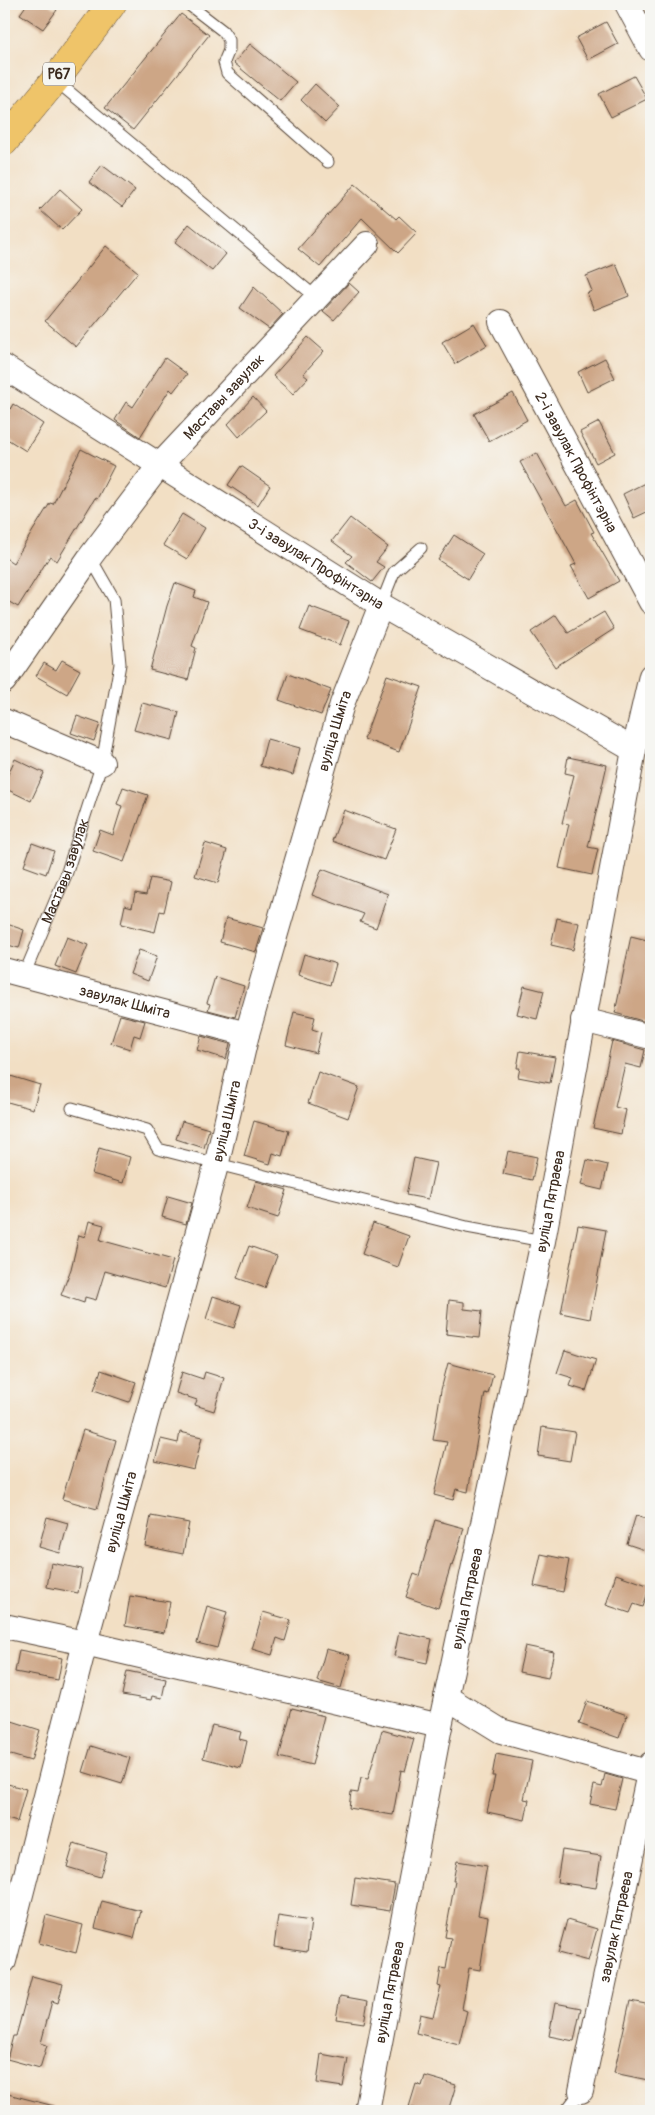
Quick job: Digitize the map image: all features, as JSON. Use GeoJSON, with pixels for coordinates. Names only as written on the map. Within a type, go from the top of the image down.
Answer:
{"type":"FeatureCollection","features":[{"type":"Feature","properties":{"kind":"main road","name":"Р67"},"geometry":{"type":"LineString","coordinates":[[4,142],[55,80],[112,4]]}},
{"type":"Feature","properties":{"kind":"street"},"geometry":{"type":"LineString","coordinates":[[627,4],[651,49]]}},
{"type":"Feature","properties":{"kind":"street","name":"Маставы завулак"},"geometry":{"type":"LineString","coordinates":[[4,681],[90,557],[159,466],[367,244]]}},
{"type":"Feature","properties":{"kind":"street","name":"2-і завулак Профінтэрна"},"geometry":{"type":"LineString","coordinates":[[501,322],[651,602]]}},
{"type":"Feature","properties":{"kind":"street","name":"3-і завулак Профінтэрна"},"geometry":{"type":"LineString","coordinates":[[4,367],[381,604],[634,750]]}},
{"type":"Feature","properties":{"kind":"street","name":"вуліца Шміта"},"geometry":{"type":"LineString","coordinates":[[4,1961],[9,1926],[217,1162],[247,1034],[342,704],[381,604]]}},
{"type":"Feature","properties":{"kind":"street","name":"вуліца Пятраева"},"geometry":{"type":"LineString","coordinates":[[368,2111],[440,1726],[543,1241],[634,750],[651,676]]}},
{"type":"Feature","properties":{"kind":"street"},"geometry":{"type":"LineString","coordinates":[[4,721],[102,763]]}},
{"type":"Feature","properties":{"kind":"street","name":"завулак Шміта"},"geometry":{"type":"LineString","coordinates":[[14,972],[247,1034]]}},
{"type":"Feature","properties":{"kind":"street"},"geometry":{"type":"LineString","coordinates":[[583,1020],[651,1037]]}},
{"type":"Feature","properties":{"kind":"street"},"geometry":{"type":"LineString","coordinates":[[4,1626],[85,1643],[440,1726]]}},
{"type":"Feature","properties":{"kind":"street"},"geometry":{"type":"LineString","coordinates":[[446,1698],[501,1731],[651,1770]]}},
{"type":"Feature","properties":{"kind":"street","name":"завулак Пятраева"},"geometry":{"type":"LineString","coordinates":[[580,2091],[651,1770]]}},
{"type":"Feature","properties":{"kind":"lane"},"geometry":{"type":"LineString","coordinates":[[188,4],[223,31],[229,40],[229,50],[224,62],[227,73],[328,162]]}},
{"type":"Feature","properties":{"kind":"lane"},"geometry":{"type":"LineString","coordinates":[[55,80],[317,298]]}},
{"type":"Feature","properties":{"kind":"lane"},"geometry":{"type":"LineString","coordinates":[[381,604],[394,572],[421,548]]}},
{"type":"Feature","properties":{"kind":"lane","name":"Маставы завулак"},"geometry":{"type":"LineString","coordinates":[[14,972],[66,875],[102,763],[120,664],[114,599],[90,557]]}},
{"type":"Feature","properties":{"kind":"lane"},"geometry":{"type":"LineString","coordinates":[[72,1108],[147,1130],[158,1149],[217,1162],[467,1227],[543,1241]]}},
{"type":"Feature","properties":{"kind":"lane"},"geometry":{"type":"LineString","coordinates":[[566,2111],[580,2091]]}},
{"type":"Feature","properties":{"kind":"building"},"geometry":{"type":"Polygon","coordinates":[[[27,4],[48,4],[57,10],[43,29],[20,14],[27,4]]]}},
{"type":"Feature","properties":{"kind":"building"},"geometry":{"type":"Polygon","coordinates":[[[181,14],[209,35],[133,130],[105,108],[181,14]]]}},
{"type":"Feature","properties":{"kind":"building"},"geometry":{"type":"Polygon","coordinates":[[[606,22],[618,44],[588,60],[576,38],[606,22]]]}},
{"type":"Feature","properties":{"kind":"building"},"geometry":{"type":"Polygon","coordinates":[[[250,44],[296,82],[280,101],[234,63],[250,44]]]}},
{"type":"Feature","properties":{"kind":"building"},"geometry":{"type":"Polygon","coordinates":[[[634,76],[647,99],[611,117],[599,94],[634,76]]]}},
{"type":"Feature","properties":{"kind":"building"},"geometry":{"type":"Polygon","coordinates":[[[315,84],[340,107],[325,123],[301,100],[315,84]]]}},
{"type":"Feature","properties":{"kind":"building"},"geometry":{"type":"Polygon","coordinates":[[[102,165],[135,190],[122,207],[89,182],[102,165]]]}},
{"type":"Feature","properties":{"kind":"building"},"geometry":{"type":"Polygon","coordinates":[[[355,184],[396,219],[399,216],[417,233],[398,253],[362,218],[320,267],[298,249],[355,184]]]}},
{"type":"Feature","properties":{"kind":"building"},"geometry":{"type":"Polygon","coordinates":[[[60,189],[82,209],[62,230],[40,210],[60,189]]]}},
{"type":"Feature","properties":{"kind":"building"},"geometry":{"type":"Polygon","coordinates":[[[189,224],[226,254],[212,271],[175,242],[189,224]]]}},
{"type":"Feature","properties":{"kind":"building"},"geometry":{"type":"Polygon","coordinates":[[[106,246],[138,272],[76,347],[45,321],[106,246]]]}},
{"type":"Feature","properties":{"kind":"building"},"geometry":{"type":"Polygon","coordinates":[[[616,264],[629,296],[594,310],[587,293],[592,291],[586,276],[616,264]]]}},
{"type":"Feature","properties":{"kind":"building"},"geometry":{"type":"Polygon","coordinates":[[[349,283],[359,292],[334,320],[323,311],[349,283]]]}},
{"type":"Feature","properties":{"kind":"building"},"geometry":{"type":"Polygon","coordinates":[[[254,287],[283,314],[269,329],[240,308],[254,287]]]}},
{"type":"Feature","properties":{"kind":"building"},"geometry":{"type":"Polygon","coordinates":[[[474,323],[487,345],[455,364],[442,342],[474,323]]]}},
{"type":"Feature","properties":{"kind":"building"},"geometry":{"type":"Polygon","coordinates":[[[308,337],[324,351],[303,374],[308,378],[293,394],[273,376],[308,337]]]}},
{"type":"Feature","properties":{"kind":"building"},"geometry":{"type":"Polygon","coordinates":[[[165,358],[187,374],[173,392],[170,389],[140,437],[115,420],[126,402],[133,407],[165,358]]]}},
{"type":"Feature","properties":{"kind":"building"},"geometry":{"type":"Polygon","coordinates":[[[605,358],[615,378],[587,392],[578,372],[605,358]]]}},
{"type":"Feature","properties":{"kind":"building"},"geometry":{"type":"Polygon","coordinates":[[[513,393],[527,420],[489,441],[474,414],[513,393]]]}},
{"type":"Feature","properties":{"kind":"building"},"geometry":{"type":"Polygon","coordinates":[[[253,397],[266,411],[239,437],[228,424],[253,397]]]}},
{"type":"Feature","properties":{"kind":"building"},"geometry":{"type":"Polygon","coordinates":[[[13,404],[43,424],[26,451],[4,437],[4,420],[13,404]]]}},
{"type":"Feature","properties":{"kind":"building"},"geometry":{"type":"Polygon","coordinates":[[[599,422],[615,453],[596,463],[580,432],[599,422]]]}},
{"type":"Feature","properties":{"kind":"building"},"geometry":{"type":"Polygon","coordinates":[[[81,449],[114,466],[97,499],[95,498],[57,561],[50,556],[18,607],[4,599],[4,557],[13,563],[50,503],[53,504],[81,449]]]}},
{"type":"Feature","properties":{"kind":"building"},"geometry":{"type":"Polygon","coordinates":[[[537,453],[566,506],[577,500],[594,532],[591,533],[619,581],[589,598],[571,566],[576,564],[520,462],[537,453]]]}},
{"type":"Feature","properties":{"kind":"building"},"geometry":{"type":"Polygon","coordinates":[[[241,466],[270,486],[258,505],[228,485],[241,466]]]}},
{"type":"Feature","properties":{"kind":"building"},"geometry":{"type":"Polygon","coordinates":[[[651,480],[651,510],[634,518],[623,494],[651,480]]]}},
{"type":"Feature","properties":{"kind":"building"},"geometry":{"type":"Polygon","coordinates":[[[182,514],[205,528],[187,559],[163,545],[182,514]]]}},
{"type":"Feature","properties":{"kind":"building"},"geometry":{"type":"Polygon","coordinates":[[[350,518],[388,547],[376,562],[384,567],[372,582],[346,562],[352,556],[332,541],[350,518]]]}},
{"type":"Feature","properties":{"kind":"building"},"geometry":{"type":"Polygon","coordinates":[[[454,535],[483,554],[468,579],[438,560],[454,535]]]}},
{"type":"Feature","properties":{"kind":"building"},"geometry":{"type":"Polygon","coordinates":[[[175,583],[196,591],[194,597],[207,602],[192,646],[196,648],[188,680],[150,670],[175,583]]]}},
{"type":"Feature","properties":{"kind":"building"},"geometry":{"type":"Polygon","coordinates":[[[309,606],[349,621],[340,645],[300,630],[309,606]]]}},
{"type":"Feature","properties":{"kind":"building"},"geometry":{"type":"Polygon","coordinates":[[[604,612],[614,629],[555,667],[531,632],[556,615],[568,633],[604,612]]]}},
{"type":"Feature","properties":{"kind":"building"},"geometry":{"type":"Polygon","coordinates":[[[62,660],[80,670],[67,694],[36,676],[44,663],[56,670],[62,660]]]}},
{"type":"Feature","properties":{"kind":"building"},"geometry":{"type":"Polygon","coordinates":[[[288,674],[331,690],[321,715],[279,700],[288,674]]]}},
{"type":"Feature","properties":{"kind":"building"},"geometry":{"type":"Polygon","coordinates":[[[387,675],[422,687],[399,752],[364,739],[387,675]]]}},
{"type":"Feature","properties":{"kind":"building"},"geometry":{"type":"Polygon","coordinates":[[[142,703],[179,712],[172,740],[134,730],[142,703]]]}},
{"type":"Feature","properties":{"kind":"building"},"geometry":{"type":"Polygon","coordinates":[[[77,716],[100,724],[94,741],[71,733],[77,716]]]}},
{"type":"Feature","properties":{"kind":"building"},"geometry":{"type":"Polygon","coordinates":[[[267,739],[300,748],[293,775],[260,766],[267,739]]]}},
{"type":"Feature","properties":{"kind":"building"},"geometry":{"type":"Polygon","coordinates":[[[568,757],[607,765],[588,847],[598,849],[592,875],[559,868],[569,824],[562,823],[574,775],[565,773],[568,757]]]}},
{"type":"Feature","properties":{"kind":"building"},"geometry":{"type":"Polygon","coordinates":[[[15,759],[44,773],[31,801],[4,788],[4,783],[15,759]]]}},
{"type":"Feature","properties":{"kind":"building"},"geometry":{"type":"Polygon","coordinates":[[[123,787],[148,795],[124,862],[93,851],[100,830],[113,835],[122,806],[117,804],[123,787]]]}},
{"type":"Feature","properties":{"kind":"building"},"geometry":{"type":"Polygon","coordinates":[[[344,810],[396,829],[384,860],[332,841],[344,810]]]}},
{"type":"Feature","properties":{"kind":"building"},"geometry":{"type":"Polygon","coordinates":[[[32,843],[54,851],[46,874],[24,866],[32,843]]]}},
{"type":"Feature","properties":{"kind":"building"},"geometry":{"type":"Polygon","coordinates":[[[205,843],[227,850],[218,883],[195,876],[205,843]]]}},
{"type":"Feature","properties":{"kind":"building"},"geometry":{"type":"Polygon","coordinates":[[[322,869],[388,894],[376,928],[360,922],[364,914],[312,895],[322,869]]]}},
{"type":"Feature","properties":{"kind":"building"},"geometry":{"type":"Polygon","coordinates":[[[150,878],[171,882],[164,912],[160,911],[155,932],[121,924],[125,905],[132,907],[135,893],[146,895],[150,878]]]}},
{"type":"Feature","properties":{"kind":"building"},"geometry":{"type":"Polygon","coordinates":[[[226,918],[263,928],[256,952],[220,942],[226,918]]]}},
{"type":"Feature","properties":{"kind":"building"},"geometry":{"type":"Polygon","coordinates":[[[557,918],[579,923],[573,950],[551,945],[557,918]]]}},
{"type":"Feature","properties":{"kind":"building"},"geometry":{"type":"Polygon","coordinates":[[[4,923],[24,930],[19,948],[4,944],[4,923]]]}},
{"type":"Feature","properties":{"kind":"building"},"geometry":{"type":"Polygon","coordinates":[[[631,936],[651,941],[651,973],[648,991],[651,992],[651,1000],[646,1022],[615,1013],[631,936]]]}},
{"type":"Feature","properties":{"kind":"building"},"geometry":{"type":"Polygon","coordinates":[[[67,937],[88,945],[76,974],[55,966],[67,937]]]}},
{"type":"Feature","properties":{"kind":"building"},"geometry":{"type":"Polygon","coordinates":[[[139,950],[157,956],[148,981],[130,974],[139,950]]]}},
{"type":"Feature","properties":{"kind":"building"},"geometry":{"type":"Polygon","coordinates":[[[304,954],[336,964],[330,985],[298,975],[304,954]]]}},
{"type":"Feature","properties":{"kind":"building"},"geometry":{"type":"Polygon","coordinates":[[[215,977],[244,986],[235,1017],[208,1010],[210,1004],[207,1003],[215,977]]]}},
{"type":"Feature","properties":{"kind":"building"},"geometry":{"type":"Polygon","coordinates":[[[524,986],[544,991],[537,1019],[517,1014],[524,986]]]}},
{"type":"Feature","properties":{"kind":"building"},"geometry":{"type":"Polygon","coordinates":[[[294,1012],[315,1017],[312,1029],[321,1032],[316,1053],[286,1045],[294,1012]]]}},
{"type":"Feature","properties":{"kind":"building"},"geometry":{"type":"Polygon","coordinates":[[[120,1015],[145,1021],[140,1037],[134,1035],[130,1049],[111,1043],[120,1015]]]}},
{"type":"Feature","properties":{"kind":"building"},"geometry":{"type":"Polygon","coordinates":[[[201,1036],[230,1044],[226,1059],[197,1050],[201,1036]]]}},
{"type":"Feature","properties":{"kind":"building"},"geometry":{"type":"Polygon","coordinates":[[[612,1041],[645,1050],[641,1068],[625,1064],[615,1107],[626,1110],[621,1134],[593,1128],[612,1041]]]}},
{"type":"Feature","properties":{"kind":"building"},"geometry":{"type":"Polygon","coordinates":[[[520,1051],[555,1057],[550,1083],[518,1077],[520,1068],[517,1068],[520,1051]]]}},
{"type":"Feature","properties":{"kind":"building"},"geometry":{"type":"Polygon","coordinates":[[[318,1072],[359,1087],[348,1118],[308,1103],[318,1072]]]}},
{"type":"Feature","properties":{"kind":"building"},"geometry":{"type":"Polygon","coordinates":[[[4,1074],[40,1085],[33,1109],[4,1101],[4,1074]]]}},
{"type":"Feature","properties":{"kind":"building"},"geometry":{"type":"Polygon","coordinates":[[[182,1121],[209,1129],[204,1148],[176,1139],[182,1121]]]}},
{"type":"Feature","properties":{"kind":"building"},"geometry":{"type":"Polygon","coordinates":[[[254,1121],[289,1131],[282,1156],[273,1153],[270,1164],[244,1156],[254,1121]]]}},
{"type":"Feature","properties":{"kind":"building"},"geometry":{"type":"Polygon","coordinates":[[[99,1148],[130,1157],[123,1183],[92,1174],[99,1148]]]}},
{"type":"Feature","properties":{"kind":"building"},"geometry":{"type":"Polygon","coordinates":[[[508,1151],[537,1157],[532,1180],[503,1174],[508,1151]]]}},
{"type":"Feature","properties":{"kind":"building"},"geometry":{"type":"Polygon","coordinates":[[[414,1158],[436,1163],[428,1199],[406,1195],[414,1158]]]}},
{"type":"Feature","properties":{"kind":"building"},"geometry":{"type":"Polygon","coordinates":[[[587,1160],[608,1165],[602,1190],[581,1185],[587,1160]]]}},
{"type":"Feature","properties":{"kind":"building"},"geometry":{"type":"Polygon","coordinates":[[[256,1181],[287,1190],[278,1218],[247,1208],[256,1181]]]}},
{"type":"Feature","properties":{"kind":"building"},"geometry":{"type":"Polygon","coordinates":[[[168,1196],[192,1203],[186,1224],[162,1217],[168,1196]]]}},
{"type":"Feature","properties":{"kind":"building"},"geometry":{"type":"Polygon","coordinates":[[[89,1221],[104,1225],[100,1240],[173,1260],[165,1288],[105,1271],[96,1300],[85,1297],[84,1303],[61,1295],[71,1269],[79,1235],[85,1237],[89,1221]]]}},
{"type":"Feature","properties":{"kind":"building"},"geometry":{"type":"Polygon","coordinates":[[[373,1223],[409,1236],[398,1267],[362,1254],[373,1223]]]}},
{"type":"Feature","properties":{"kind":"building"},"geometry":{"type":"Polygon","coordinates":[[[578,1225],[606,1230],[590,1319],[561,1313],[578,1225]]]}},
{"type":"Feature","properties":{"kind":"building"},"geometry":{"type":"Polygon","coordinates":[[[249,1246],[277,1256],[265,1288],[237,1278],[249,1246]]]}},
{"type":"Feature","properties":{"kind":"building"},"geometry":{"type":"Polygon","coordinates":[[[213,1296],[241,1305],[234,1328],[206,1319],[213,1296]]]}},
{"type":"Feature","properties":{"kind":"building"},"geometry":{"type":"Polygon","coordinates":[[[449,1300],[464,1302],[464,1309],[482,1311],[479,1338],[446,1334],[449,1300]]]}},
{"type":"Feature","properties":{"kind":"building"},"geometry":{"type":"Polygon","coordinates":[[[565,1350],[596,1360],[586,1391],[570,1386],[573,1378],[557,1373],[565,1350]]]}},
{"type":"Feature","properties":{"kind":"building"},"geometry":{"type":"Polygon","coordinates":[[[448,1363],[493,1375],[488,1394],[485,1393],[468,1492],[456,1489],[453,1500],[434,1495],[447,1442],[433,1440],[441,1390],[448,1363]]]}},
{"type":"Feature","properties":{"kind":"building"},"geometry":{"type":"Polygon","coordinates":[[[101,1370],[136,1382],[129,1402],[94,1390],[101,1370]]]}},
{"type":"Feature","properties":{"kind":"building"},"geometry":{"type":"Polygon","coordinates":[[[182,1372],[203,1379],[205,1372],[224,1378],[214,1411],[195,1405],[197,1400],[176,1393],[182,1372]]]}},
{"type":"Feature","properties":{"kind":"building"},"geometry":{"type":"Polygon","coordinates":[[[542,1427],[575,1432],[570,1461],[538,1456],[542,1427]]]}},
{"type":"Feature","properties":{"kind":"building"},"geometry":{"type":"Polygon","coordinates":[[[83,1430],[116,1440],[97,1509],[62,1499],[83,1430]]]}},
{"type":"Feature","properties":{"kind":"building"},"geometry":{"type":"Polygon","coordinates":[[[180,1432],[202,1437],[194,1470],[155,1461],[161,1439],[178,1443],[180,1432]]]}},
{"type":"Feature","properties":{"kind":"building"},"geometry":{"type":"Polygon","coordinates":[[[636,1515],[651,1520],[651,1552],[627,1544],[636,1515]]]}},
{"type":"Feature","properties":{"kind":"building"},"geometry":{"type":"Polygon","coordinates":[[[151,1516],[189,1523],[183,1554],[145,1546],[151,1516]]]}},
{"type":"Feature","properties":{"kind":"building"},"geometry":{"type":"Polygon","coordinates":[[[47,1517],[68,1523],[60,1553],[39,1547],[47,1517]]]}},
{"type":"Feature","properties":{"kind":"building"},"geometry":{"type":"Polygon","coordinates":[[[435,1520],[464,1528],[438,1608],[406,1597],[414,1574],[419,1576],[435,1520]]]}},
{"type":"Feature","properties":{"kind":"building"},"geometry":{"type":"Polygon","coordinates":[[[541,1554],[569,1560],[563,1592],[534,1586],[541,1554]]]}},
{"type":"Feature","properties":{"kind":"building"},"geometry":{"type":"Polygon","coordinates":[[[51,1563],[82,1569],[78,1593],[47,1587],[51,1563]]]}},
{"type":"Feature","properties":{"kind":"building"},"geometry":{"type":"Polygon","coordinates":[[[616,1574],[650,1586],[643,1607],[634,1604],[630,1613],[606,1605],[616,1574]]]}},
{"type":"Feature","properties":{"kind":"building"},"geometry":{"type":"Polygon","coordinates":[[[130,1596],[170,1602],[164,1633],[125,1626],[130,1596]]]}},
{"type":"Feature","properties":{"kind":"building"},"geometry":{"type":"Polygon","coordinates":[[[207,1606],[227,1612],[217,1648],[197,1643],[207,1606]]]}},
{"type":"Feature","properties":{"kind":"building"},"geometry":{"type":"Polygon","coordinates":[[[263,1612],[291,1620],[285,1641],[277,1638],[272,1655],[252,1649],[263,1612]]]}},
{"type":"Feature","properties":{"kind":"building"},"geometry":{"type":"Polygon","coordinates":[[[399,1632],[432,1639],[427,1663],[394,1656],[399,1632]]]}},
{"type":"Feature","properties":{"kind":"building"},"geometry":{"type":"Polygon","coordinates":[[[525,1646],[554,1652],[548,1678],[519,1672],[525,1646]]]}},
{"type":"Feature","properties":{"kind":"building"},"geometry":{"type":"Polygon","coordinates":[[[326,1649],[350,1655],[341,1688],[317,1681],[326,1649]]]}},
{"type":"Feature","properties":{"kind":"building"},"geometry":{"type":"Polygon","coordinates":[[[19,1650],[62,1658],[58,1680],[15,1672],[19,1650]]]}},
{"type":"Feature","properties":{"kind":"building"},"geometry":{"type":"Polygon","coordinates":[[[127,1671],[166,1679],[162,1698],[152,1696],[151,1700],[122,1695],[127,1671]]]}},
{"type":"Feature","properties":{"kind":"building"},"geometry":{"type":"Polygon","coordinates":[[[587,1701],[627,1715],[619,1738],[579,1724],[587,1701]]]}},
{"type":"Feature","properties":{"kind":"building"},"geometry":{"type":"Polygon","coordinates":[[[292,1708],[324,1716],[312,1765],[279,1757],[292,1708]]]}},
{"type":"Feature","properties":{"kind":"building"},"geometry":{"type":"Polygon","coordinates":[[[12,1721],[40,1730],[31,1761],[4,1753],[12,1721]]]}},
{"type":"Feature","properties":{"kind":"building"},"geometry":{"type":"Polygon","coordinates":[[[212,1725],[241,1732],[239,1739],[247,1741],[241,1768],[203,1758],[212,1725]]]}},
{"type":"Feature","properties":{"kind":"building"},"geometry":{"type":"Polygon","coordinates":[[[382,1730],[414,1739],[405,1771],[401,1770],[393,1815],[349,1808],[351,1792],[358,1793],[361,1778],[368,1779],[382,1730]]]}},
{"type":"Feature","properties":{"kind":"building"},"geometry":{"type":"Polygon","coordinates":[[[91,1746],[130,1758],[122,1784],[83,1772],[91,1746]]]}},
{"type":"Feature","properties":{"kind":"building"},"geometry":{"type":"Polygon","coordinates":[[[496,1754],[532,1761],[524,1799],[529,1800],[525,1820],[487,1812],[495,1776],[492,1776],[496,1754]]]}},
{"type":"Feature","properties":{"kind":"building"},"geometry":{"type":"Polygon","coordinates":[[[605,1774],[622,1779],[615,1809],[590,1804],[594,1785],[602,1787],[605,1774]]]}},
{"type":"Feature","properties":{"kind":"building"},"geometry":{"type":"Polygon","coordinates":[[[4,1783],[26,1789],[17,1822],[4,1818],[4,1783]]]}},
{"type":"Feature","properties":{"kind":"building"},"geometry":{"type":"Polygon","coordinates":[[[74,1843],[107,1853],[100,1877],[67,1867],[74,1843]]]}},
{"type":"Feature","properties":{"kind":"building"},"geometry":{"type":"Polygon","coordinates":[[[562,1850],[601,1856],[596,1888],[557,1882],[562,1850]]]}},
{"type":"Feature","properties":{"kind":"building"},"geometry":{"type":"Polygon","coordinates":[[[457,1861],[487,1866],[478,1915],[488,1917],[480,1970],[469,1968],[462,2009],[467,2011],[459,2044],[416,2033],[420,2014],[433,2017],[441,1987],[438,1986],[441,1968],[446,1969],[451,1938],[445,1937],[457,1861]]]}},
{"type":"Feature","properties":{"kind":"building"},"geometry":{"type":"Polygon","coordinates":[[[355,1878],[395,1884],[390,1911],[351,1905],[355,1878]]]}},
{"type":"Feature","properties":{"kind":"building"},"geometry":{"type":"Polygon","coordinates":[[[102,1901],[141,1911],[134,1938],[95,1928],[102,1901]]]}},
{"type":"Feature","properties":{"kind":"building"},"geometry":{"type":"Polygon","coordinates":[[[46,1915],[83,1925],[76,1953],[39,1943],[46,1915]]]}},
{"type":"Feature","properties":{"kind":"building"},"geometry":{"type":"Polygon","coordinates":[[[278,1916],[311,1921],[307,1952],[274,1947],[278,1916]]]}},
{"type":"Feature","properties":{"kind":"building"},"geometry":{"type":"Polygon","coordinates":[[[567,1920],[597,1929],[588,1961],[558,1953],[567,1920]]]}},
{"type":"Feature","properties":{"kind":"building"},"geometry":{"type":"Polygon","coordinates":[[[32,1976],[63,1984],[58,2003],[52,2001],[41,2043],[47,2045],[40,2068],[7,2059],[13,2036],[16,2036],[32,1976]]]}},
{"type":"Feature","properties":{"kind":"building"},"geometry":{"type":"Polygon","coordinates":[[[340,1996],[368,2001],[364,2023],[336,2019],[340,1996]]]}},
{"type":"Feature","properties":{"kind":"building"},"geometry":{"type":"Polygon","coordinates":[[[630,2001],[651,2005],[651,2066],[648,2080],[614,2073],[630,2001]]]}},
{"type":"Feature","properties":{"kind":"building"},"geometry":{"type":"Polygon","coordinates":[[[555,2003],[581,2008],[574,2041],[549,2036],[555,2003]]]}},
{"type":"Feature","properties":{"kind":"building"},"geometry":{"type":"Polygon","coordinates":[[[321,2054],[348,2059],[343,2087],[317,2083],[321,2054]]]}},
{"type":"Feature","properties":{"kind":"building"},"geometry":{"type":"Polygon","coordinates":[[[425,2076],[456,2085],[448,2111],[424,2111],[409,2107],[416,2084],[422,2086],[425,2076]]]}},
{"type":"Feature","properties":{"kind":"building"},"geometry":{"type":"Polygon","coordinates":[[[4,2093],[54,2106],[53,2111],[4,2111],[4,2093]]]}}]}
